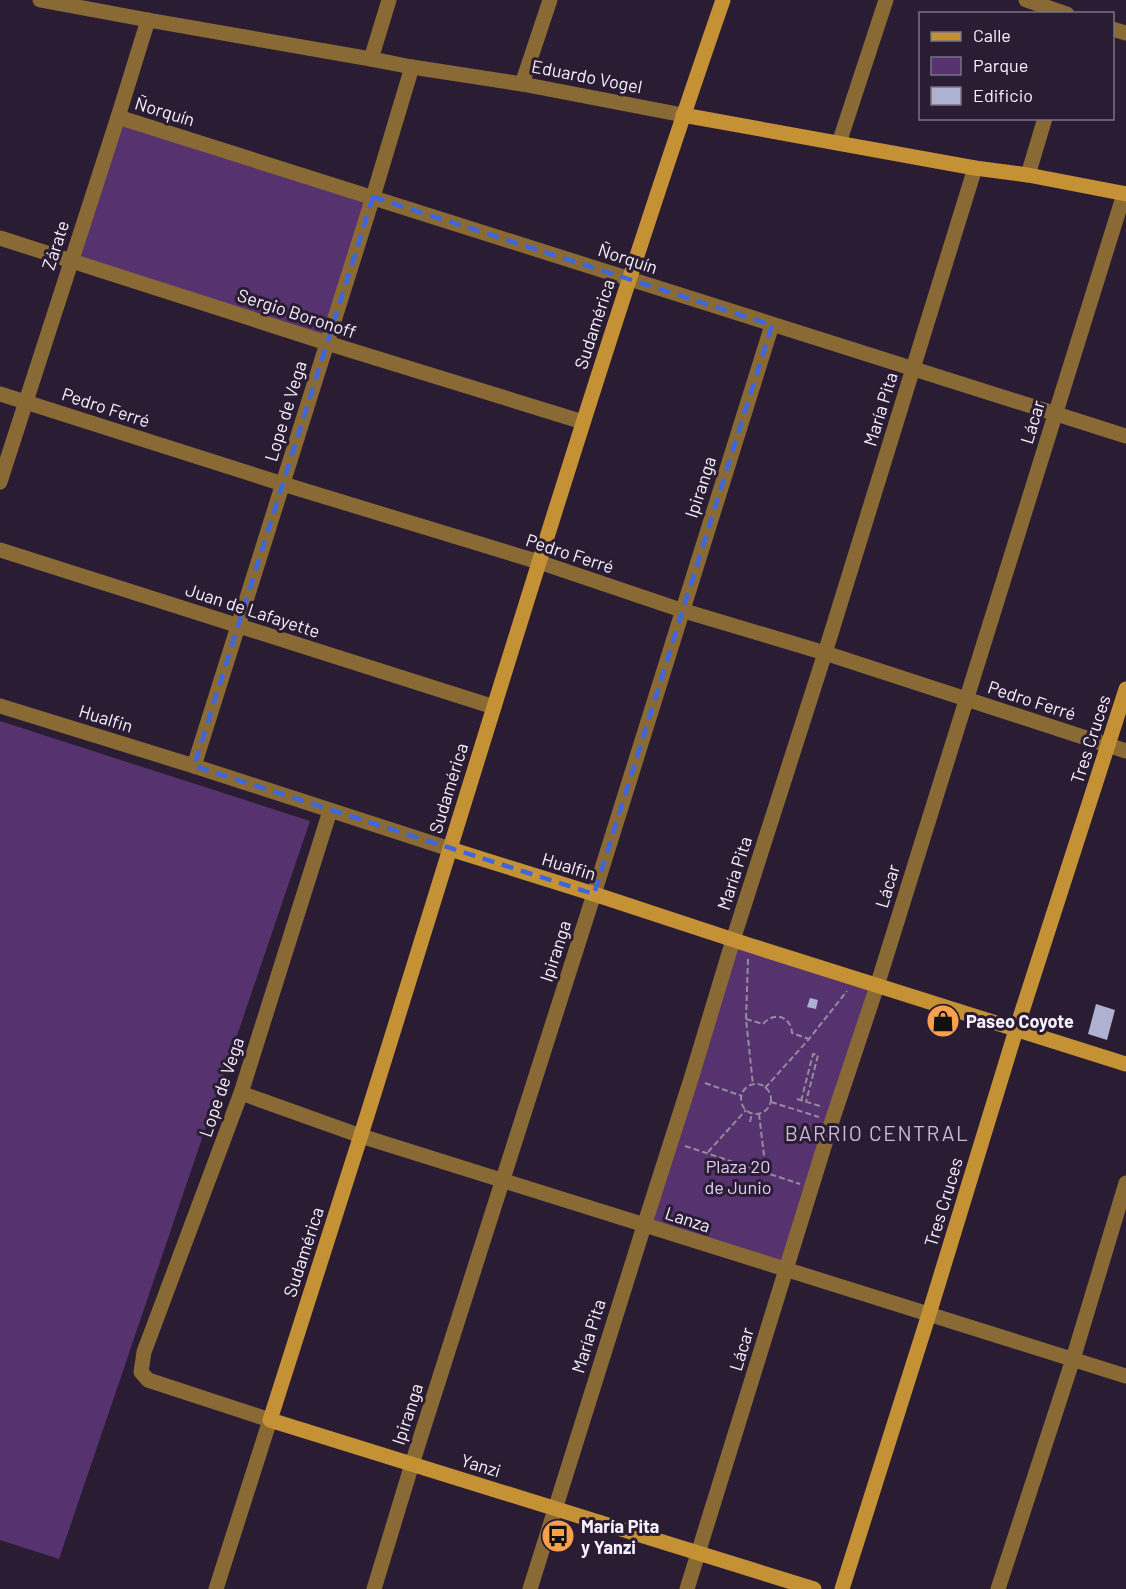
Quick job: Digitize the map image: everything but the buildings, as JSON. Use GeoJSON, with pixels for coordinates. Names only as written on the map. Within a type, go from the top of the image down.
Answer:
{"type":"FeatureCollection","features":[{"type":"Feature","properties":{"kind":"street","name":"Eduardo Vogel"},"geometry":{"type":"LineString","coordinates":[[40,0],[412,68],[522,84],[1125,194]]}},
{"type":"Feature","properties":{"kind":"street"},"geometry":{"type":"LineString","coordinates":[[371,59],[389,0]]}},
{"type":"Feature","properties":{"kind":"street"},"geometry":{"type":"LineString","coordinates":[[522,84],[550,0]]}},
{"type":"Feature","properties":{"kind":"street","name":"Sudamérica"},"geometry":{"type":"LineString","coordinates":[[216,1589],[361,1136],[583,422],[723,0]]}},
{"type":"Feature","properties":{"kind":"street"},"geometry":{"type":"LineString","coordinates":[[838,143],[886,0]]}},
{"type":"Feature","properties":{"kind":"street"},"geometry":{"type":"LineString","coordinates":[[1026,0],[1062,12]]}},
{"type":"Feature","properties":{"kind":"street","name":"Zárate"},"geometry":{"type":"LineString","coordinates":[[0,482],[148,20]]}},
{"type":"Feature","properties":{"kind":"street","name":"Lope de Vega"},"geometry":{"type":"LineString","coordinates":[[194,766],[412,68]]}},
{"type":"Feature","properties":{"kind":"street","name":"Ñorquín"},"geometry":{"type":"LineString","coordinates":[[118,117],[1126,436]]}},
{"type":"Feature","properties":{"kind":"street"},"geometry":{"type":"LineString","coordinates":[[1028,175],[1044,120]]}},
{"type":"Feature","properties":{"kind":"street","name":"María Pita"},"geometry":{"type":"LineString","coordinates":[[530,1589],[975,168]]}},
{"type":"Feature","properties":{"kind":"street","name":"Lácar"},"geometry":{"type":"LineString","coordinates":[[687,1589],[1125,194]]}},
{"type":"Feature","properties":{"kind":"street","name":"Sergio Boronoff"},"geometry":{"type":"LineString","coordinates":[[0,238],[583,422]]}},
{"type":"Feature","properties":{"kind":"street","name":"Ipiranga"},"geometry":{"type":"LineString","coordinates":[[374,1589],[772,325]]}},
{"type":"Feature","properties":{"kind":"street","name":"Pedro Ferré"},"geometry":{"type":"LineString","coordinates":[[0,394],[539,562],[681,610],[825,653],[1126,751]]}},
{"type":"Feature","properties":{"kind":"street","name":"Juan de Lafayette"},"geometry":{"type":"LineString","coordinates":[[0,550],[494,707]]}},
{"type":"Feature","properties":{"kind":"street","name":"Tres Cruces"},"geometry":{"type":"LineString","coordinates":[[842,1589],[1126,689]]}},
{"type":"Feature","properties":{"kind":"street","name":"Hualfin"},"geometry":{"type":"LineString","coordinates":[[0,706],[1126,1064]]}},
{"type":"Feature","properties":{"kind":"street","name":"Lope de Vega"},"geometry":{"type":"LineString","coordinates":[[141,1372],[144,1352],[241,1093],[330,812]]}},
{"type":"Feature","properties":{"kind":"street","name":"Lanza"},"geometry":{"type":"LineString","coordinates":[[241,1093],[361,1136],[1126,1376]]}},
{"type":"Feature","properties":{"kind":"street"},"geometry":{"type":"LineString","coordinates":[[998,1589],[1126,1183]]}},
{"type":"Feature","properties":{"kind":"street","name":"Yanzi"},"geometry":{"type":"LineString","coordinates":[[141,1372],[148,1380],[270,1420],[814,1589]]}},
{"type":"Feature","properties":{"kind":"path"},"geometry":{"type":"LineString","coordinates":[[749,945],[746,1019],[753,1085]]}},
{"type":"Feature","properties":{"kind":"path"},"geometry":{"type":"LineString","coordinates":[[765,1088],[809,1039],[856,979]]}},
{"type":"Feature","properties":{"kind":"path"},"geometry":{"type":"LineString","coordinates":[[746,1019],[765,1025],[772,1017],[782,1017],[790,1024],[792,1033]]}},
{"type":"Feature","properties":{"kind":"path"},"geometry":{"type":"LineString","coordinates":[[788,1032],[809,1039]]}},
{"type":"Feature","properties":{"kind":"path"},"geometry":{"type":"LineString","coordinates":[[806,1102],[818,1055],[813,1054],[799,1100],[834,1116]]}},
{"type":"Feature","properties":{"kind":"path"},"geometry":{"type":"LineString","coordinates":[[691,1079],[742,1096]]}},
{"type":"Feature","properties":{"kind":"path"},"geometry":{"type":"LineString","coordinates":[[757,1084],[765,1088],[770,1094],[771,1102],[766,1110],[759,1114],[752,1113],[743,1106],[742,1096],[746,1089],[753,1085],[757,1084]]}},
{"type":"Feature","properties":{"kind":"path"},"geometry":{"type":"LineString","coordinates":[[771,1102],[834,1116]]}},
{"type":"Feature","properties":{"kind":"path"},"geometry":{"type":"LineString","coordinates":[[707,1153],[746,1110]]}},
{"type":"Feature","properties":{"kind":"path"},"geometry":{"type":"LineString","coordinates":[[750,1122],[752,1113]]}},
{"type":"Feature","properties":{"kind":"path"},"geometry":{"type":"LineString","coordinates":[[759,1114],[766,1172]]}},
{"type":"Feature","properties":{"kind":"path"},"geometry":{"type":"LineString","coordinates":[[671,1142],[812,1188]]}},
{"type":"Feature","properties":{"kind":"highlighted area"},"geometry":{"type":"Polygon","coordinates":[[[373,197],[772,325],[594,894],[194,766],[373,197]]]}},
{"type":"Feature","properties":{"kind":"green space"},"geometry":{"type":"Polygon","coordinates":[[[118,117],[373,197],[327,343],[71,261],[118,117]]]}},
{"type":"Feature","properties":{"kind":"green space"},"geometry":{"type":"Polygon","coordinates":[[[0,721],[310,821],[59,1559],[0,1540],[0,721]]]}},
{"type":"Feature","properties":{"kind":"green space","name":"Plaza 20 de Junio"},"geometry":{"type":"Polygon","coordinates":[[[733,940],[877,986],[786,1271],[644,1226],[733,940]]]}},
{"type":"Feature","properties":{"kind":"place","name":"Paseo Coyote"},"geometry":{"type":"Point","coordinates":[943,1021]}},
{"type":"Feature","properties":{"kind":"place","name":"María Pita y Yanzi"},"geometry":{"type":"Point","coordinates":[558,1536]}},
{"type":"Feature","properties":{"kind":"district","name":"BARRIO CENTRAL"},"geometry":{"type":"Point","coordinates":[877,1132]}}]}
